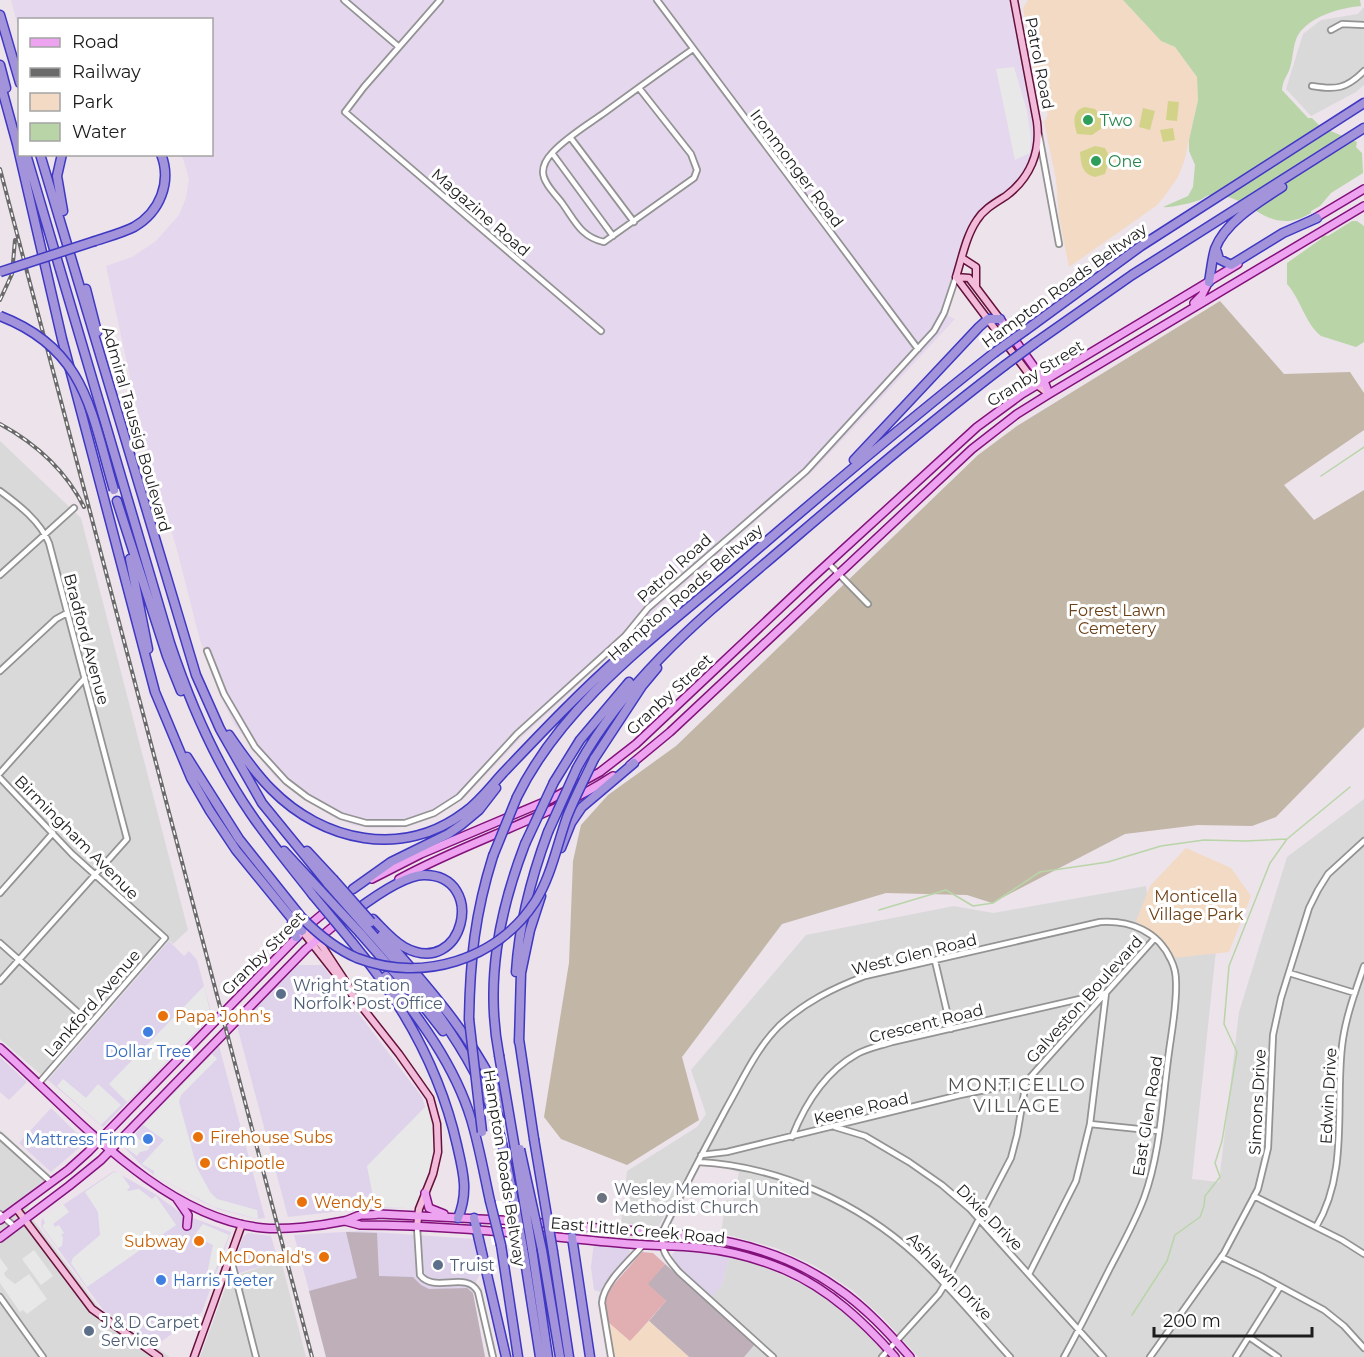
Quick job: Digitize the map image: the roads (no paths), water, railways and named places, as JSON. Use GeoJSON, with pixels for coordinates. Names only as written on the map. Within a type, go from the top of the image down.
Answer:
{"type":"FeatureCollection","features":[{"type":"Feature","properties":{"kind":"highway"},"geometry":{"type":"LineString","coordinates":[[0,15],[18,76]]}},
{"type":"Feature","properties":{"kind":"highway"},"geometry":{"type":"LineString","coordinates":[[0,65],[18,126]]}},
{"type":"Feature","properties":{"kind":"highway"},"geometry":{"type":"LineString","coordinates":[[0,82],[18,148]]}},
{"type":"Feature","properties":{"kind":"highway","name":"Hampton Roads Beltway"},"geometry":{"type":"LineString","coordinates":[[518,1357],[488,1176],[469,1019],[473,939],[483,887],[493,856],[526,777],[583,704],[628,660],[882,443],[994,353],[1141,246],[1364,103]]}},
{"type":"Feature","properties":{"kind":"highway","name":"Hampton Roads Beltway"},"geometry":{"type":"LineString","coordinates":[[569,1357],[519,1042],[516,1004],[518,947],[531,882],[548,832],[577,768],[617,706],[660,656],[688,630],[903,446],[1004,366],[1132,275],[1364,128]]}},
{"type":"Feature","properties":{"kind":"highway"},"geometry":{"type":"LineString","coordinates":[[1209,282],[1216,248],[1224,233],[1235,220],[1316,164],[1342,142]]}},
{"type":"Feature","properties":{"kind":"highway"},"geometry":{"type":"LineString","coordinates":[[20,156],[62,339],[155,692],[191,778],[220,827],[301,932]]}},
{"type":"Feature","properties":{"kind":"highway"},"geometry":{"type":"LineString","coordinates":[[27,156],[170,643],[208,740]]}},
{"type":"Feature","properties":{"kind":"highway","name":"Admiral Taussig Boulevard"},"geometry":{"type":"LineString","coordinates":[[41,156],[189,656],[211,711]]}},
{"type":"Feature","properties":{"kind":"highway"},"geometry":{"type":"LineString","coordinates":[[62,156],[57,176],[60,202],[96,322],[102,362]]}},
{"type":"Feature","properties":{"kind":"highway"},"geometry":{"type":"LineString","coordinates":[[0,272],[135,226],[156,207],[164,188],[165,170],[162,156]]}},
{"type":"Feature","properties":{"kind":"highway"},"geometry":{"type":"LineString","coordinates":[[1216,248],[1219,259],[1231,265],[1283,233],[1317,218]]}},
{"type":"Feature","properties":{"kind":"highway"},"geometry":{"type":"LineString","coordinates":[[0,316],[42,338],[76,376],[88,401],[117,501],[167,656],[188,708],[241,798],[262,830],[324,887],[363,930],[472,1068],[496,1122],[527,1248],[548,1357]]}},
{"type":"Feature","properties":{"kind":"highway"},"geometry":{"type":"LineString","coordinates":[[794,518],[818,492],[864,450],[965,342],[988,320],[1000,319]]}},
{"type":"Feature","properties":{"kind":"highway"},"geometry":{"type":"LineString","coordinates":[[117,501],[151,665],[166,716]]}},
{"type":"Feature","properties":{"kind":"highway"},"geometry":{"type":"LineString","coordinates":[[211,711],[251,766],[279,797],[311,820],[334,831],[355,837],[390,839],[428,832],[466,811],[616,660],[660,622],[694,604]]}},
{"type":"Feature","properties":{"kind":"highway"},"geometry":{"type":"LineString","coordinates":[[177,741],[239,839],[302,918],[317,933],[347,953],[373,963],[392,967],[438,966],[469,958],[482,951],[515,927],[534,903],[547,875],[571,807],[594,759],[642,686],[664,659],[710,611]]}},
{"type":"Feature","properties":{"kind":"highway"},"geometry":{"type":"LineString","coordinates":[[540,1357],[527,1248],[493,1024],[494,971],[500,926],[511,882],[525,844],[554,782],[596,719],[652,658],[688,630]]}},
{"type":"Feature","properties":{"kind":"highway"},"geometry":{"type":"LineString","coordinates":[[211,711],[250,781],[285,826],[324,887],[334,923]]}},
{"type":"Feature","properties":{"kind":"highway"},"geometry":{"type":"LineString","coordinates":[[352,889],[392,862],[448,834],[469,819],[479,810],[513,763]]}},
{"type":"Feature","properties":{"kind":"highway"},"geometry":{"type":"LineString","coordinates":[[519,1042],[521,973],[525,947],[537,906],[571,823],[588,800],[634,763]]}},
{"type":"Feature","properties":{"kind":"highway"},"geometry":{"type":"LineString","coordinates":[[418,876],[434,876],[451,886],[458,895],[463,910],[457,936],[447,946],[431,952],[420,952],[404,946],[387,934],[334,923],[380,894],[418,876]]}},
{"type":"Feature","properties":{"kind":"highway"},"geometry":{"type":"LineString","coordinates":[[324,887],[358,907],[363,930],[387,988],[410,1023],[440,1088],[455,1136],[465,1181],[458,1218]]}},
{"type":"Feature","properties":{"kind":"highway"},"geometry":{"type":"LineString","coordinates":[[363,930],[443,1005],[468,1040],[496,1090],[520,1149],[542,1250],[560,1357]]}},
{"type":"Feature","properties":{"kind":"highway"},"geometry":{"type":"LineString","coordinates":[[363,930],[455,1080],[471,1120],[492,1201]]}},
{"type":"Feature","properties":{"kind":"highway"},"geometry":{"type":"LineString","coordinates":[[474,1218],[506,1357]]}},
{"type":"Feature","properties":{"kind":"highway"},"geometry":{"type":"LineString","coordinates":[[572,1237],[590,1357]]}},
{"type":"Feature","properties":{"kind":"main road","name":"Granby Street"},"geometry":{"type":"LineString","coordinates":[[1,1217],[83,1157],[301,932],[352,889],[421,854],[551,799],[600,772],[636,744],[828,563],[977,427],[1006,404],[1364,189]]}},
{"type":"Feature","properties":{"kind":"main road","name":"Granby Street"},"geometry":{"type":"LineString","coordinates":[[0,1238],[78,1179],[111,1149],[334,923],[368,898],[425,864],[580,795],[634,763],[987,437],[1017,414],[1364,206]]}},
{"type":"Feature","properties":{"kind":"main road"},"geometry":{"type":"LineString","coordinates":[[1186,312],[1202,295],[1209,282]]}},
{"type":"Feature","properties":{"kind":"main road"},"geometry":{"type":"LineString","coordinates":[[1000,319],[1044,381],[1049,394]]}},
{"type":"Feature","properties":{"kind":"main road","name":"East Little Creek Road"},"geometry":{"type":"LineString","coordinates":[[0,1048],[142,1177],[212,1214],[242,1224],[278,1228],[345,1221],[359,1215],[418,1216],[474,1218],[662,1233],[735,1242],[789,1260],[821,1277],[852,1299],[910,1357]]}},
{"type":"Feature","properties":{"kind":"main road"},"geometry":{"type":"LineString","coordinates":[[425,1193],[429,1209],[458,1218]]}},
{"type":"Feature","properties":{"kind":"main road"},"geometry":{"type":"LineString","coordinates":[[176,1197],[188,1213],[187,1226]]}},
{"type":"Feature","properties":{"kind":"main road","name":"East Little Creek Road"},"geometry":{"type":"LineString","coordinates":[[345,1221],[360,1225],[572,1237],[728,1252],[787,1271],[815,1286],[847,1308],[895,1357]]}},
{"type":"Feature","properties":{"kind":"main road"},"geometry":{"type":"LineString","coordinates":[[562,1225],[572,1237]]}},
{"type":"Feature","properties":{"kind":"street"},"geometry":{"type":"LineString","coordinates":[[344,0],[399,47],[440,0]]}},
{"type":"Feature","properties":{"kind":"street","name":"Ironmonger Road"},"geometry":{"type":"LineString","coordinates":[[657,0],[918,349]]}},
{"type":"Feature","properties":{"kind":"street","name":"Patrol Road"},"geometry":{"type":"LineString","coordinates":[[1014,0],[1059,244]]}},
{"type":"Feature","properties":{"kind":"street"},"geometry":{"type":"LineString","coordinates":[[1331,30],[1342,24],[1364,26]]}},
{"type":"Feature","properties":{"kind":"street","name":"Magazine Road"},"geometry":{"type":"LineString","coordinates":[[399,47],[345,111],[601,331]]}},
{"type":"Feature","properties":{"kind":"street"},"geometry":{"type":"LineString","coordinates":[[639,88],[691,154],[697,170],[694,178],[614,236],[604,242],[592,239],[582,230],[547,182],[543,173],[545,163],[552,153],[570,137],[693,48]]}},
{"type":"Feature","properties":{"kind":"street"},"geometry":{"type":"LineString","coordinates":[[1312,86],[1332,89],[1354,82],[1364,71]]}},
{"type":"Feature","properties":{"kind":"street","name":"Patrol Road"},"geometry":{"type":"LineString","coordinates":[[207,651],[224,694],[255,747],[286,781],[307,797],[340,816],[366,823],[405,823],[434,813],[459,797],[517,734],[624,636],[648,608],[806,471],[934,332],[943,316],[971,231],[981,214],[1013,190],[1026,176],[1037,152],[1039,132]]}},
{"type":"Feature","properties":{"kind":"street"},"geometry":{"type":"LineString","coordinates":[[570,137],[634,222]]}},
{"type":"Feature","properties":{"kind":"street"},"geometry":{"type":"LineString","coordinates":[[552,153],[614,236]]}},
{"type":"Feature","properties":{"kind":"street"},"geometry":{"type":"LineString","coordinates":[[962,258],[976,267],[976,287]]}},
{"type":"Feature","properties":{"kind":"street"},"geometry":{"type":"LineString","coordinates":[[956,277],[968,277],[1000,319]]}},
{"type":"Feature","properties":{"kind":"street"},"geometry":{"type":"LineString","coordinates":[[956,277],[1037,385],[1049,394]]}},
{"type":"Feature","properties":{"kind":"street","name":"Bradford Avenue"},"geometry":{"type":"LineString","coordinates":[[0,491],[22,509],[44,533],[49,543],[127,839],[95,875]]}},
{"type":"Feature","properties":{"kind":"street"},"geometry":{"type":"LineString","coordinates":[[0,575],[74,508]]}},
{"type":"Feature","properties":{"kind":"street"},"geometry":{"type":"LineString","coordinates":[[828,563],[868,604]]}},
{"type":"Feature","properties":{"kind":"street"},"geometry":{"type":"LineString","coordinates":[[0,671],[56,619],[68,613]]}},
{"type":"Feature","properties":{"kind":"street"},"geometry":{"type":"LineString","coordinates":[[0,773],[85,678]]}},
{"type":"Feature","properties":{"kind":"street","name":"Birmingham Avenue"},"geometry":{"type":"LineString","coordinates":[[0,778],[95,875],[165,938]]}},
{"type":"Feature","properties":{"kind":"street"},"geometry":{"type":"LineString","coordinates":[[0,893],[53,833]]}},
{"type":"Feature","properties":{"kind":"street","name":"Simons Drive"},"geometry":{"type":"LineString","coordinates":[[1150,1357],[1232,1240],[1254,1196],[1267,1159],[1273,1035],[1281,998],[1309,908],[1318,890],[1328,874],[1364,842]]}},
{"type":"Feature","properties":{"kind":"street"},"geometry":{"type":"LineString","coordinates":[[0,981],[95,875]]}},
{"type":"Feature","properties":{"kind":"street","name":"West Glen Road"},"geometry":{"type":"LineString","coordinates":[[662,1233],[701,1155],[758,1052],[790,1017],[816,997],[837,986],[866,976],[1100,922],[1116,921],[1131,924],[1155,938]]}},
{"type":"Feature","properties":{"kind":"street"},"geometry":{"type":"LineString","coordinates":[[301,932],[314,942],[413,1072],[430,1098],[437,1124],[438,1142],[436,1163],[418,1216],[420,1275],[429,1282],[468,1282],[475,1286],[493,1357]]}},
{"type":"Feature","properties":{"kind":"street","name":"Lankford Avenue"},"geometry":{"type":"LineString","coordinates":[[39,1083],[165,938]]}},
{"type":"Feature","properties":{"kind":"street","name":"Galveston Boulevard"},"geometry":{"type":"LineString","coordinates":[[882,1357],[939,1294],[945,1284],[1014,1148],[1026,1082],[1155,938]]}},
{"type":"Feature","properties":{"kind":"street","name":"East Glen Road"},"geometry":{"type":"LineString","coordinates":[[1064,1357],[1143,1200],[1153,1166],[1176,984],[1170,958],[1155,938]]}},
{"type":"Feature","properties":{"kind":"street"},"geometry":{"type":"LineString","coordinates":[[0,943],[90,1023]]}},
{"type":"Feature","properties":{"kind":"street"},"geometry":{"type":"LineString","coordinates":[[935,961],[951,1029]]}},
{"type":"Feature","properties":{"kind":"street","name":"Edwin Drive"},"geometry":{"type":"LineString","coordinates":[[1316,1227],[1328,1204],[1336,1172],[1342,1044],[1347,1019],[1364,966]]}},
{"type":"Feature","properties":{"kind":"street"},"geometry":{"type":"LineString","coordinates":[[1289,974],[1355,993]]}},
{"type":"Feature","properties":{"kind":"street"},"geometry":{"type":"LineString","coordinates":[[1029,1274],[1076,1181],[1090,1124],[1106,993]]}},
{"type":"Feature","properties":{"kind":"street","name":"Crescent Road"},"geometry":{"type":"LineString","coordinates":[[792,1137],[822,1083],[848,1060],[881,1045],[1106,993]]}},
{"type":"Feature","properties":{"kind":"street","name":"Keene Road"},"geometry":{"type":"LineString","coordinates":[[701,1155],[727,1152],[960,1095],[1026,1082]]}},
{"type":"Feature","properties":{"kind":"street"},"geometry":{"type":"LineString","coordinates":[[1090,1124],[1158,1131]]}},
{"type":"Feature","properties":{"kind":"street","name":"Dixie Drive"},"geometry":{"type":"LineString","coordinates":[[835,1127],[865,1136],[942,1185],[979,1218],[1103,1357]]}},
{"type":"Feature","properties":{"kind":"street"},"geometry":{"type":"LineString","coordinates":[[0,1136],[51,1182]]}},
{"type":"Feature","properties":{"kind":"street","name":"Ashlawn Drive"},"geometry":{"type":"LineString","coordinates":[[698,1162],[759,1171],[803,1185],[840,1202],[878,1225],[896,1238],[945,1284],[1010,1357]]}},
{"type":"Feature","properties":{"kind":"street"},"geometry":{"type":"LineString","coordinates":[[1254,1196],[1364,1254]]}},
{"type":"Feature","properties":{"kind":"street"},"geometry":{"type":"LineString","coordinates":[[16,1208],[92,1309],[159,1357]]}},
{"type":"Feature","properties":{"kind":"street"},"geometry":{"type":"LineString","coordinates":[[1,1217],[15,1227]]}},
{"type":"Feature","properties":{"kind":"street"},"geometry":{"type":"LineString","coordinates":[[194,1357],[242,1224]]}},
{"type":"Feature","properties":{"kind":"street"},"geometry":{"type":"LineString","coordinates":[[662,1233],[661,1246],[667,1258],[679,1272],[773,1357]]}},
{"type":"Feature","properties":{"kind":"street"},"geometry":{"type":"LineString","coordinates":[[610,1357],[602,1303],[603,1295],[610,1283],[643,1245]]}},
{"type":"Feature","properties":{"kind":"street"},"geometry":{"type":"LineString","coordinates":[[230,1256],[256,1357]]}},
{"type":"Feature","properties":{"kind":"street"},"geometry":{"type":"LineString","coordinates":[[1221,1257],[1330,1314],[1364,1348]]}},
{"type":"Feature","properties":{"kind":"street"},"geometry":{"type":"LineString","coordinates":[[1236,1357],[1280,1287]]}},
{"type":"Feature","properties":{"kind":"street"},"geometry":{"type":"LineString","coordinates":[[0,1297],[43,1357]]}},
{"type":"Feature","properties":{"kind":"street"},"geometry":{"type":"LineString","coordinates":[[1249,1337],[1278,1357]]}},
{"type":"Feature","properties":{"kind":"water"},"geometry":{"type":"Polygon","coordinates":[[[1123,0],[1360,0],[1361,6],[1326,14],[1303,28],[1296,39],[1290,68],[1282,90],[1308,118],[1312,118],[1321,127],[1357,142],[1356,147],[1362,153],[1363,173],[1331,193],[1311,213],[1296,220],[1283,221],[1271,218],[1239,201],[1212,195],[1187,204],[1163,207],[1188,196],[1193,187],[1195,165],[1189,151],[1189,140],[1198,100],[1197,77],[1175,47],[1161,41],[1123,0]]]}},
{"type":"Feature","properties":{"kind":"water"},"geometry":{"type":"Polygon","coordinates":[[[1352,221],[1357,221],[1364,226],[1364,342],[1356,347],[1321,336],[1311,325],[1287,284],[1287,263],[1321,239],[1322,235],[1328,236],[1352,221]]]}},
{"type":"Feature","properties":{"kind":"waterway"},"geometry":{"type":"LineString","coordinates":[[1321,476],[1364,447]]}},
{"type":"Feature","properties":{"kind":"waterway"},"geometry":{"type":"LineString","coordinates":[[879,910],[946,890],[973,906],[993,903],[1040,872],[1108,862],[1161,846],[1204,840],[1287,839],[1350,787]]}},
{"type":"Feature","properties":{"kind":"waterway"},"geometry":{"type":"LineString","coordinates":[[1132,1315],[1167,1261],[1175,1235],[1200,1217],[1205,1196],[1220,1177],[1215,1163],[1222,1141],[1237,1052],[1224,1024],[1229,966],[1270,863],[1287,839]]}},
{"type":"Feature","properties":{"kind":"railway"},"geometry":{"type":"LineString","coordinates":[[0,169],[312,1357]]}},
{"type":"Feature","properties":{"kind":"railway"},"geometry":{"type":"LineString","coordinates":[[0,300],[12,274],[15,240]]}},
{"type":"Feature","properties":{"kind":"railway"},"geometry":{"type":"LineString","coordinates":[[0,424],[25,440],[48,459],[59,470],[84,507]]}},
{"type":"Feature","properties":{"kind":"place","name":"Two"},"geometry":{"type":"Point","coordinates":[1088,120]}},
{"type":"Feature","properties":{"kind":"place","name":"One"},"geometry":{"type":"Point","coordinates":[1096,161]}},
{"type":"Feature","properties":{"kind":"place","name":"Wright Station Norfolk Post Office"},"geometry":{"type":"Point","coordinates":[281,994]}},
{"type":"Feature","properties":{"kind":"place","name":"Papa John's"},"geometry":{"type":"Point","coordinates":[163,1016]}},
{"type":"Feature","properties":{"kind":"place","name":"Dollar Tree"},"geometry":{"type":"Point","coordinates":[148,1032]}},
{"type":"Feature","properties":{"kind":"place","name":"Firehouse Subs"},"geometry":{"type":"Point","coordinates":[198,1137]}},
{"type":"Feature","properties":{"kind":"place","name":"Mattress Firm"},"geometry":{"type":"Point","coordinates":[148,1139]}},
{"type":"Feature","properties":{"kind":"place","name":"Chipotle"},"geometry":{"type":"Point","coordinates":[205,1163]}},
{"type":"Feature","properties":{"kind":"place","name":"Wesley Memorial United Methodist Church"},"geometry":{"type":"Point","coordinates":[602,1198]}},
{"type":"Feature","properties":{"kind":"place","name":"Wendy's"},"geometry":{"type":"Point","coordinates":[302,1202]}},
{"type":"Feature","properties":{"kind":"place","name":"Subway"},"geometry":{"type":"Point","coordinates":[199,1241]}},
{"type":"Feature","properties":{"kind":"place","name":"McDonald's"},"geometry":{"type":"Point","coordinates":[324,1257]}},
{"type":"Feature","properties":{"kind":"place","name":"Truist"},"geometry":{"type":"Point","coordinates":[438,1265]}},
{"type":"Feature","properties":{"kind":"place","name":"Harris Teeter"},"geometry":{"type":"Point","coordinates":[161,1280]}},
{"type":"Feature","properties":{"kind":"place","name":"J & D Carpet Service"},"geometry":{"type":"Point","coordinates":[89,1331]}},
{"type":"Feature","properties":{"kind":"district","name":"MONTICELLO VILLAGE"},"geometry":{"type":"Point","coordinates":[1017,1095]}},
{"type":"Feature","properties":{"kind":"park label","name":"Forest Lawn Cemetery"},"geometry":{"type":"Point","coordinates":[1117,619]}},
{"type":"Feature","properties":{"kind":"park label","name":"Monticella Village Park"},"geometry":{"type":"Point","coordinates":[1196,905]}}]}
